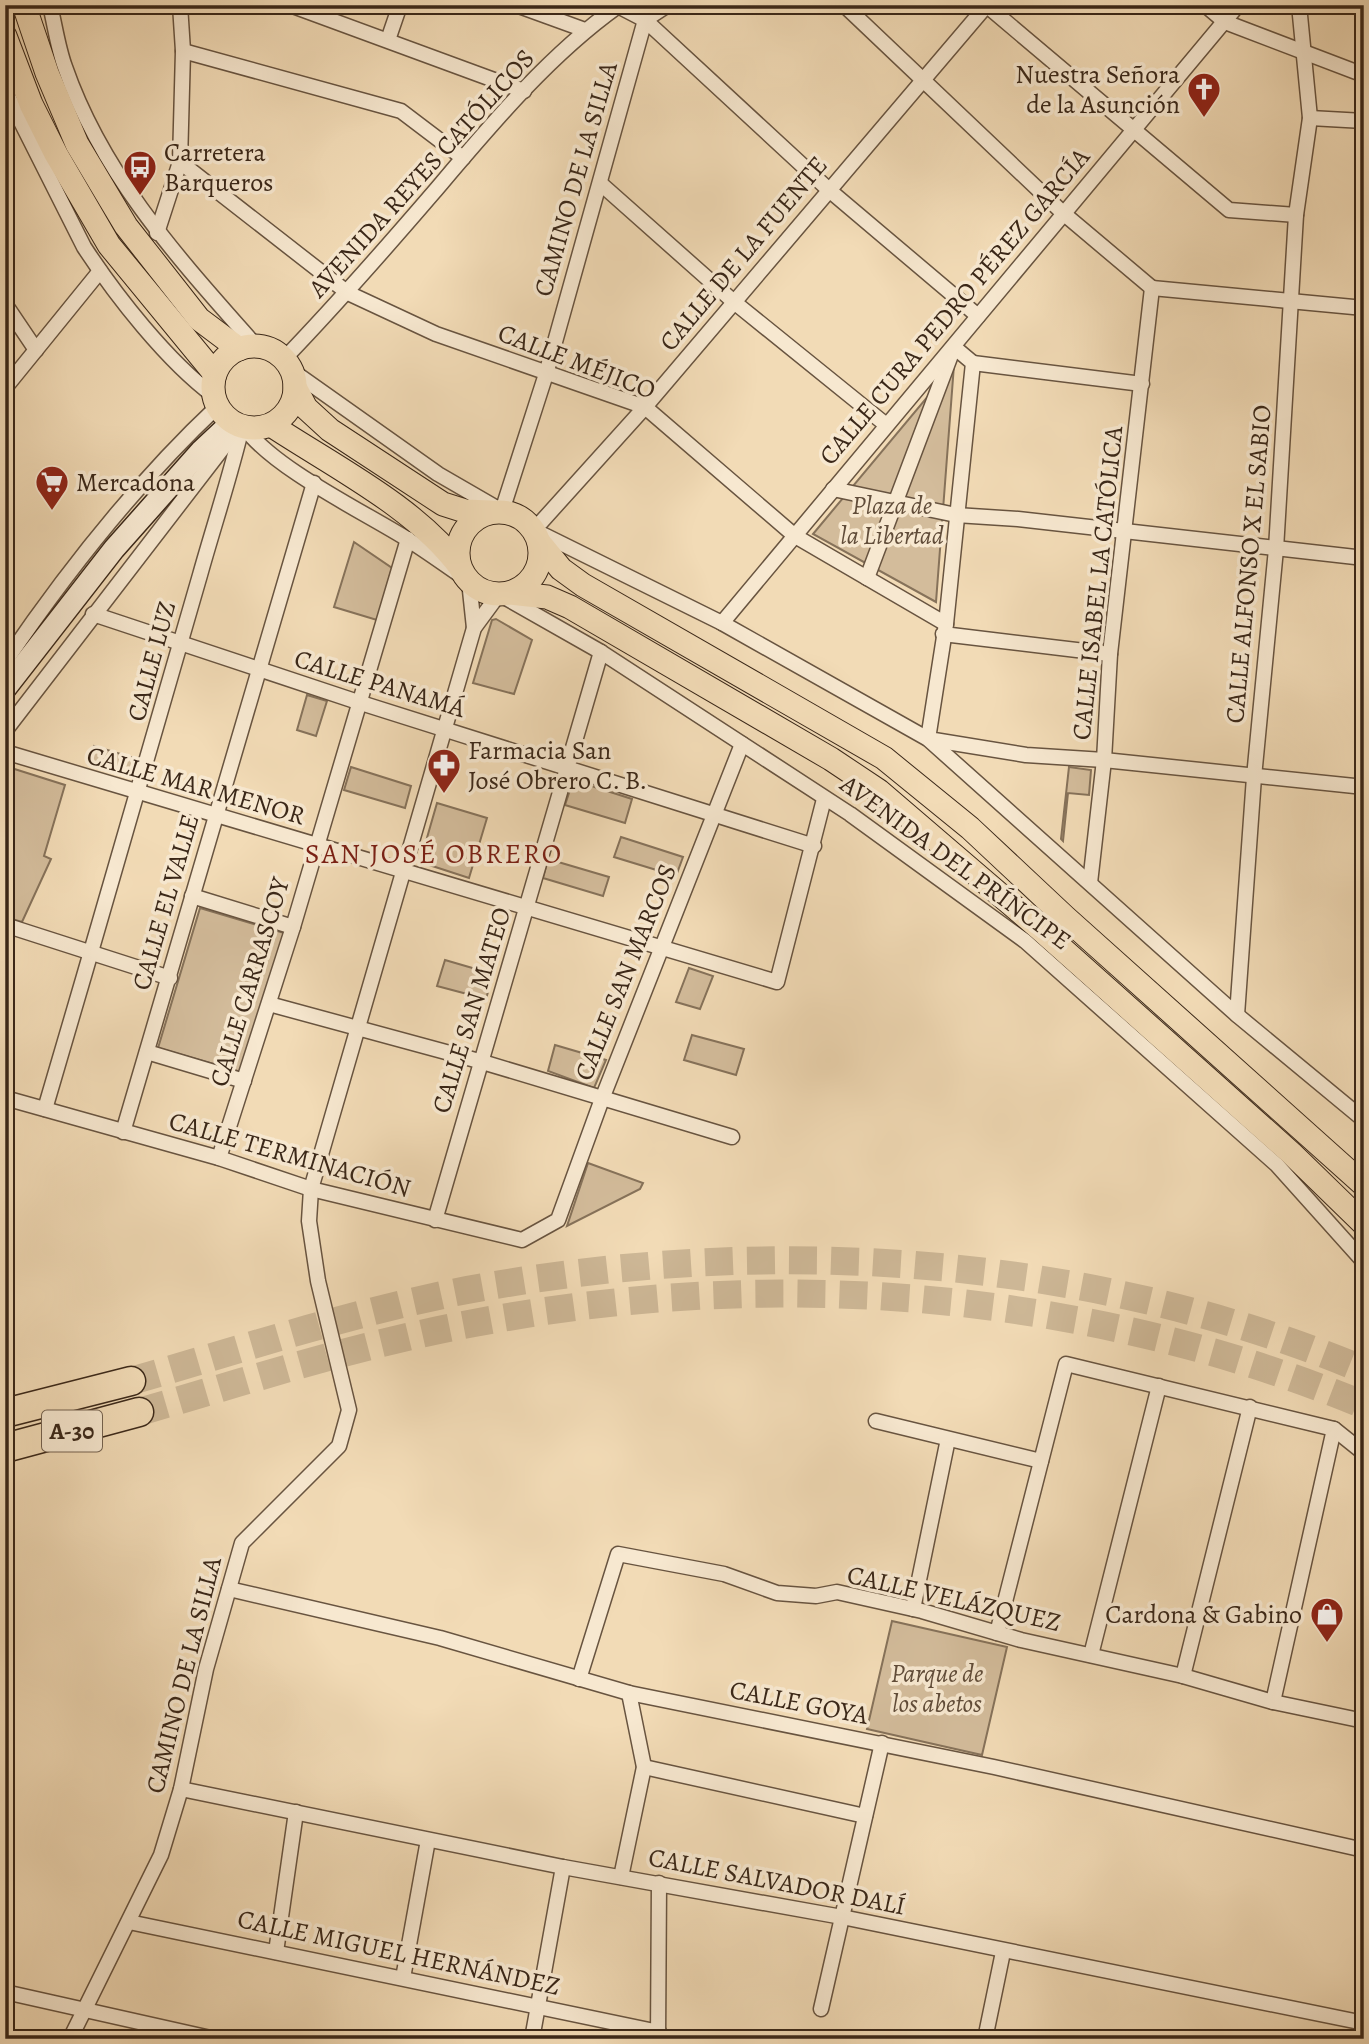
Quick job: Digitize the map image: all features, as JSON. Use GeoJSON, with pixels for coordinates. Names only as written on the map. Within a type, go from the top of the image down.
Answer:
{"type":"FeatureCollection","features":[{"type":"Feature","properties":{"kind":"highway","name":"A-30"},"geometry":{"type":"LineString","coordinates":[[5,1413],[131,1381]]}},
{"type":"Feature","properties":{"kind":"highway"},"geometry":{"type":"LineString","coordinates":[[5,1402],[74,1396]]}},
{"type":"Feature","properties":{"kind":"highway","name":"A-30"},"geometry":{"type":"LineString","coordinates":[[5,1448],[139,1412]]}},
{"type":"Feature","properties":{"kind":"main road"},"geometry":{"type":"LineString","coordinates":[[5,36],[31,104],[56,154],[109,245],[229,411],[271,425],[422,524],[445,546],[465,575],[478,588],[505,593],[520,589],[535,573],[541,552],[537,536],[520,516],[496,511],[465,511],[443,504],[330,430],[306,408],[290,372],[276,352],[248,348],[199,319],[126,226],[77,144],[47,73],[24,5]]}},
{"type":"Feature","properties":{"kind":"main road"},"geometry":{"type":"LineString","coordinates":[[5,689],[114,549],[201,451],[229,411],[224,359],[248,348]]}},
{"type":"Feature","properties":{"kind":"main road"},"geometry":{"type":"LineString","coordinates":[[271,425],[284,416],[292,403],[290,372]]}},
{"type":"Feature","properties":{"kind":"main road"},"geometry":{"type":"LineString","coordinates":[[465,575],[458,544],[462,533],[479,516],[496,511]]}},
{"type":"Feature","properties":{"kind":"main road","name":"AVENIDA DEL PRÍNCIPE"},"geometry":{"type":"LineString","coordinates":[[537,536],[561,569],[578,581],[884,758],[970,828],[1065,917],[1364,1185]]}},
{"type":"Feature","properties":{"kind":"main road","name":"AVENIDA DEL PRÍNCIPE"},"geometry":{"type":"LineString","coordinates":[[505,593],[539,594],[570,607],[831,759],[879,791],[1040,929],[1290,1153],[1364,1224]]}},
{"type":"Feature","properties":{"kind":"street"},"geometry":{"type":"LineString","coordinates":[[50,5],[64,66],[89,124],[157,233],[248,348]]}},
{"type":"Feature","properties":{"kind":"street"},"geometry":{"type":"LineString","coordinates":[[157,233],[180,162],[183,51],[180,5]]}},
{"type":"Feature","properties":{"kind":"street"},"geometry":{"type":"LineString","coordinates":[[290,5],[524,91]]}},
{"type":"Feature","properties":{"kind":"street"},"geometry":{"type":"LineString","coordinates":[[388,40],[400,5]]}},
{"type":"Feature","properties":{"kind":"street"},"geometry":{"type":"LineString","coordinates":[[516,5],[585,30]]}},
{"type":"Feature","properties":{"kind":"street"},"geometry":{"type":"LineString","coordinates":[[645,20],[667,5]]}},
{"type":"Feature","properties":{"kind":"street"},"geometry":{"type":"LineString","coordinates":[[844,5],[1063,214],[1152,288],[1364,308]]}},
{"type":"Feature","properties":{"kind":"street"},"geometry":{"type":"LineString","coordinates":[[987,5],[1229,210],[1296,215]]}},
{"type":"Feature","properties":{"kind":"street","name":"CALLE DE LA FUENTE"},"geometry":{"type":"LineString","coordinates":[[537,536],[987,5]]}},
{"type":"Feature","properties":{"kind":"street"},"geometry":{"type":"LineString","coordinates":[[1205,5],[1225,22],[1364,75]]}},
{"type":"Feature","properties":{"kind":"street","name":"CALLE CURA PEDRO PÉREZ GARCÍA"},"geometry":{"type":"LineString","coordinates":[[722,623],[1238,5]]}},
{"type":"Feature","properties":{"kind":"street","name":"CALLE ALFONSO X EL SABIO"},"geometry":{"type":"LineString","coordinates":[[1237,1014],[1254,777],[1276,549],[1296,215],[1310,118],[1299,5]]}},
{"type":"Feature","properties":{"kind":"street","name":"AVENIDA REYES CATÓLICOS"},"geometry":{"type":"LineString","coordinates":[[290,372],[348,293],[463,158],[585,30],[618,6],[645,20],[829,190],[978,316]]}},
{"type":"Feature","properties":{"kind":"street","name":"CAMINO DE LA SILLA"},"geometry":{"type":"LineString","coordinates":[[496,511],[546,374],[645,20]]}},
{"type":"Feature","properties":{"kind":"street"},"geometry":{"type":"LineString","coordinates":[[183,51],[401,111],[463,158]]}},
{"type":"Feature","properties":{"kind":"street"},"geometry":{"type":"LineString","coordinates":[[5,90],[84,247],[100,271],[189,377],[229,411],[253,440],[314,484],[465,575],[474,628]]}},
{"type":"Feature","properties":{"kind":"street"},"geometry":{"type":"LineString","coordinates":[[1310,118],[1364,121]]}},
{"type":"Feature","properties":{"kind":"street","name":"CALLE MÉJICO"},"geometry":{"type":"LineString","coordinates":[[180,162],[348,293],[436,334],[645,407],[795,536],[867,578],[945,629]]}},
{"type":"Feature","properties":{"kind":"street"},"geometry":{"type":"LineString","coordinates":[[601,184],[734,302],[886,424]]}},
{"type":"Feature","properties":{"kind":"street"},"geometry":{"type":"LineString","coordinates":[[5,388],[100,271]]}},
{"type":"Feature","properties":{"kind":"street","name":"CALLE ISABEL LA CATÓLICA"},"geometry":{"type":"LineString","coordinates":[[1090,883],[1104,760],[1110,654],[1152,288]]}},
{"type":"Feature","properties":{"kind":"street"},"geometry":{"type":"LineString","coordinates":[[5,304],[36,350]]}},
{"type":"Feature","properties":{"kind":"street"},"geometry":{"type":"LineString","coordinates":[[867,578],[954,347],[973,363],[1142,384]]}},
{"type":"Feature","properties":{"kind":"street"},"geometry":{"type":"LineString","coordinates":[[928,739],[945,629],[973,363]]}},
{"type":"Feature","properties":{"kind":"street"},"geometry":{"type":"LineString","coordinates":[[5,731],[93,614],[229,411]]}},
{"type":"Feature","properties":{"kind":"street"},"geometry":{"type":"LineString","coordinates":[[5,662],[47,600],[181,440],[229,411]]}},
{"type":"Feature","properties":{"kind":"street","name":"CALLE LUZ"},"geometry":{"type":"LineString","coordinates":[[45,1109],[140,794],[224,499],[229,411]]}},
{"type":"Feature","properties":{"kind":"street","name":"CALLE EL VALLE"},"geometry":{"type":"LineString","coordinates":[[123,1132],[314,484]]}},
{"type":"Feature","properties":{"kind":"street"},"geometry":{"type":"LineString","coordinates":[[833,489],[956,515],[1018,519],[1364,558]]}},
{"type":"Feature","properties":{"kind":"street"},"geometry":{"type":"LineString","coordinates":[[537,536],[722,623],[928,739],[1237,1014],[1364,1120]]}},
{"type":"Feature","properties":{"kind":"street","name":"CALLE CARRASCOY"},"geometry":{"type":"LineString","coordinates":[[219,1158],[293,927],[408,539]]}},
{"type":"Feature","properties":{"kind":"street"},"geometry":{"type":"LineString","coordinates":[[474,628],[505,593]]}},
{"type":"Feature","properties":{"kind":"street","name":"AVENIDA DEL PRÍNCIPE"},"geometry":{"type":"LineString","coordinates":[[505,593],[601,652],[850,814],[1025,941],[1277,1165],[1364,1262]]}},
{"type":"Feature","properties":{"kind":"street","name":"CALLE PANAMÁ"},"geometry":{"type":"LineString","coordinates":[[93,614],[361,704],[714,812],[814,846]]}},
{"type":"Feature","properties":{"kind":"street","name":"CAMINO DE LA SILLA"},"geometry":{"type":"LineString","coordinates":[[70,2039],[161,1855],[181,1789],[206,1669],[242,1543],[339,1446],[349,1410],[316,1269],[309,1222],[311,1189],[474,628]]}},
{"type":"Feature","properties":{"kind":"street"},"geometry":{"type":"LineString","coordinates":[[945,629],[1110,654]]}},
{"type":"Feature","properties":{"kind":"street","name":"CALLE SAN MATEO"},"geometry":{"type":"LineString","coordinates":[[435,1220],[479,1061],[527,909],[601,652]]}},
{"type":"Feature","properties":{"kind":"street"},"geometry":{"type":"LineString","coordinates":[[928,739],[1026,755],[1104,760],[1364,788]]}},
{"type":"Feature","properties":{"kind":"street","name":"CALLE SAN MARCOS"},"geometry":{"type":"LineString","coordinates":[[558,1220],[602,1099],[742,744]]}},
{"type":"Feature","properties":{"kind":"street","name":"CALLE MAR MENOR"},"geometry":{"type":"LineString","coordinates":[[5,752],[662,950],[777,982],[814,846]]}},
{"type":"Feature","properties":{"kind":"street"},"geometry":{"type":"LineString","coordinates":[[814,846],[824,799]]}},
{"type":"Feature","properties":{"kind":"street"},"geometry":{"type":"LineString","coordinates":[[192,896],[293,927]]}},
{"type":"Feature","properties":{"kind":"street"},"geometry":{"type":"LineString","coordinates":[[5,925],[170,978]]}},
{"type":"Feature","properties":{"kind":"street"},"geometry":{"type":"LineString","coordinates":[[269,1004],[479,1061],[732,1137]]}},
{"type":"Feature","properties":{"kind":"street"},"geometry":{"type":"LineString","coordinates":[[147,1052],[244,1082]]}},
{"type":"Feature","properties":{"kind":"street","name":"CALLE TERMINACIÓN"},"geometry":{"type":"LineString","coordinates":[[5,1098],[219,1158],[311,1189],[522,1240],[558,1220]]}},
{"type":"Feature","properties":{"kind":"street"},"geometry":{"type":"LineString","coordinates":[[997,1633],[1066,1364],[1334,1429],[1364,1453]]}},
{"type":"Feature","properties":{"kind":"street"},"geometry":{"type":"LineString","coordinates":[[1091,1656],[1158,1386]]}},
{"type":"Feature","properties":{"kind":"street"},"geometry":{"type":"LineString","coordinates":[[1183,1676],[1250,1407]]}},
{"type":"Feature","properties":{"kind":"street"},"geometry":{"type":"LineString","coordinates":[[876,1421],[1041,1461]]}},
{"type":"Feature","properties":{"kind":"street"},"geometry":{"type":"LineString","coordinates":[[1273,1702],[1334,1429]]}},
{"type":"Feature","properties":{"kind":"street"},"geometry":{"type":"LineString","coordinates":[[913,1609],[948,1439]]}},
{"type":"Feature","properties":{"kind":"street","name":"CALLE VELÁZQUEZ"},"geometry":{"type":"LineString","coordinates":[[579,1679],[618,1553],[724,1574],[777,1593],[816,1596],[837,1592],[913,1609],[997,1633],[1183,1676],[1273,1702],[1364,1721]]}},
{"type":"Feature","properties":{"kind":"street","name":"CALLE GOYA"},"geometry":{"type":"LineString","coordinates":[[229,1589],[440,1638],[629,1693],[881,1743],[1364,1850]]}},
{"type":"Feature","properties":{"kind":"street"},"geometry":{"type":"LineString","coordinates":[[621,1877],[644,1767],[629,1693]]}},
{"type":"Feature","properties":{"kind":"street"},"geometry":{"type":"LineString","coordinates":[[821,2009],[881,1743]]}},
{"type":"Feature","properties":{"kind":"street"},"geometry":{"type":"LineString","coordinates":[[644,1767],[865,1815]]}},
{"type":"Feature","properties":{"kind":"street","name":"CALLE SALVADOR DALÍ"},"geometry":{"type":"LineString","coordinates":[[181,1789],[563,1867],[842,1917],[1003,1952],[1364,2023]]}},
{"type":"Feature","properties":{"kind":"street"},"geometry":{"type":"LineString","coordinates":[[276,1952],[296,1812]]}},
{"type":"Feature","properties":{"kind":"street"},"geometry":{"type":"LineString","coordinates":[[403,1978],[428,1840]]}},
{"type":"Feature","properties":{"kind":"street"},"geometry":{"type":"LineString","coordinates":[[532,2039],[563,1867]]}},
{"type":"Feature","properties":{"kind":"street"},"geometry":{"type":"LineString","coordinates":[[658,2036],[659,1883]]}},
{"type":"Feature","properties":{"kind":"street","name":"CALLE MIGUEL HERNÁNDEZ"},"geometry":{"type":"LineString","coordinates":[[129,1922],[538,2006],[658,2036]]}},
{"type":"Feature","properties":{"kind":"street"},"geometry":{"type":"LineString","coordinates":[[985,2039],[1003,1952]]}},
{"type":"Feature","properties":{"kind":"street"},"geometry":{"type":"LineString","coordinates":[[5,1992],[215,2039]]}},
{"type":"Feature","properties":{"kind":"green space","name":"Plaza de la Libertad"},"geometry":{"type":"Polygon","coordinates":[[[954,365],[936,602],[813,534],[954,365]]]}},
{"type":"Feature","properties":{"kind":"green space"},"geometry":{"type":"Polygon","coordinates":[[[354,542],[392,568],[377,620],[334,607],[354,542]]]}},
{"type":"Feature","properties":{"kind":"green space"},"geometry":{"type":"Polygon","coordinates":[[[496,619],[532,640],[514,694],[473,683],[492,620],[496,619]]]}},
{"type":"Feature","properties":{"kind":"green space"},"geometry":{"type":"Polygon","coordinates":[[[307,695],[327,701],[316,736],[297,730],[307,695]]]}},
{"type":"Feature","properties":{"kind":"green space"},"geometry":{"type":"Polygon","coordinates":[[[94,746],[137,759],[132,777],[88,763],[94,746]]]}},
{"type":"Feature","properties":{"kind":"green space"},"geometry":{"type":"Polygon","coordinates":[[[5,766],[65,785],[44,856],[51,859],[22,922],[5,917],[5,766]]]}},
{"type":"Feature","properties":{"kind":"green space"},"geometry":{"type":"Polygon","coordinates":[[[351,767],[411,786],[405,808],[344,790],[351,767]]]}},
{"type":"Feature","properties":{"kind":"green space"},"geometry":{"type":"Polygon","coordinates":[[[1069,767],[1091,770],[1089,795],[1068,793],[1063,841],[1061,839],[1069,767]]]}},
{"type":"Feature","properties":{"kind":"green space"},"geometry":{"type":"Polygon","coordinates":[[[579,782],[632,799],[625,823],[565,805],[571,787],[579,782]]]}},
{"type":"Feature","properties":{"kind":"green space"},"geometry":{"type":"Polygon","coordinates":[[[437,803],[487,818],[469,878],[420,862],[437,803]]]}},
{"type":"Feature","properties":{"kind":"green space"},"geometry":{"type":"Polygon","coordinates":[[[621,837],[683,857],[676,876],[614,857],[621,837]]]}},
{"type":"Feature","properties":{"kind":"green space"},"geometry":{"type":"Polygon","coordinates":[[[548,859],[609,877],[603,896],[543,878],[548,859]]]}},
{"type":"Feature","properties":{"kind":"green space"},"geometry":{"type":"Polygon","coordinates":[[[200,908],[284,933],[241,1072],[158,1048],[200,908]]]}},
{"type":"Feature","properties":{"kind":"green space"},"geometry":{"type":"Polygon","coordinates":[[[445,960],[493,974],[486,999],[437,986],[445,960]]]}},
{"type":"Feature","properties":{"kind":"green space"},"geometry":{"type":"Polygon","coordinates":[[[689,968],[713,976],[700,1009],[676,1002],[689,968]]]}},
{"type":"Feature","properties":{"kind":"green space"},"geometry":{"type":"Polygon","coordinates":[[[692,1035],[744,1049],[736,1075],[684,1060],[692,1035]]]}},
{"type":"Feature","properties":{"kind":"green space"},"geometry":{"type":"Polygon","coordinates":[[[555,1045],[606,1060],[594,1088],[548,1071],[555,1045]]]}},
{"type":"Feature","properties":{"kind":"green space"},"geometry":{"type":"Polygon","coordinates":[[[588,1163],[643,1183],[640,1189],[567,1226],[588,1163]]]}},
{"type":"Feature","properties":{"kind":"green space","name":"Parque de los abetos"},"geometry":{"type":"Polygon","coordinates":[[[892,1621],[1007,1647],[982,1755],[867,1729],[892,1621]]]}},
{"type":"Feature","properties":{"kind":"tunnel"},"geometry":{"type":"LineString","coordinates":[[131,1381],[340,1320],[467,1290],[579,1273],[693,1263],[808,1260],[922,1266],[1035,1279],[1147,1300],[1257,1331],[1364,1370]]}},
{"type":"Feature","properties":{"kind":"tunnel"},"geometry":{"type":"LineString","coordinates":[[139,1412],[347,1352],[474,1323],[586,1306],[699,1296],[812,1294],[925,1300],[1037,1313],[1148,1335],[1258,1366],[1364,1405]]}},
{"type":"Feature","properties":{"kind":"place","name":"Nuestra Señora de la Asunción"},"geometry":{"type":"Point","coordinates":[1204,119]}},
{"type":"Feature","properties":{"kind":"place","name":"Carretera Barqueros"},"geometry":{"type":"Point","coordinates":[140,197]}},
{"type":"Feature","properties":{"kind":"place","name":"Mercadona"},"geometry":{"type":"Point","coordinates":[52,512]}},
{"type":"Feature","properties":{"kind":"place","name":"Farmacia San José Obrero C. B."},"geometry":{"type":"Point","coordinates":[444,795]}},
{"type":"Feature","properties":{"kind":"place","name":"Cardona & Gabino"},"geometry":{"type":"Point","coordinates":[1327,1644]}},
{"type":"Feature","properties":{"kind":"district","name":"SAN JOSÉ OBRERO"},"geometry":{"type":"Point","coordinates":[434,853]}}]}
